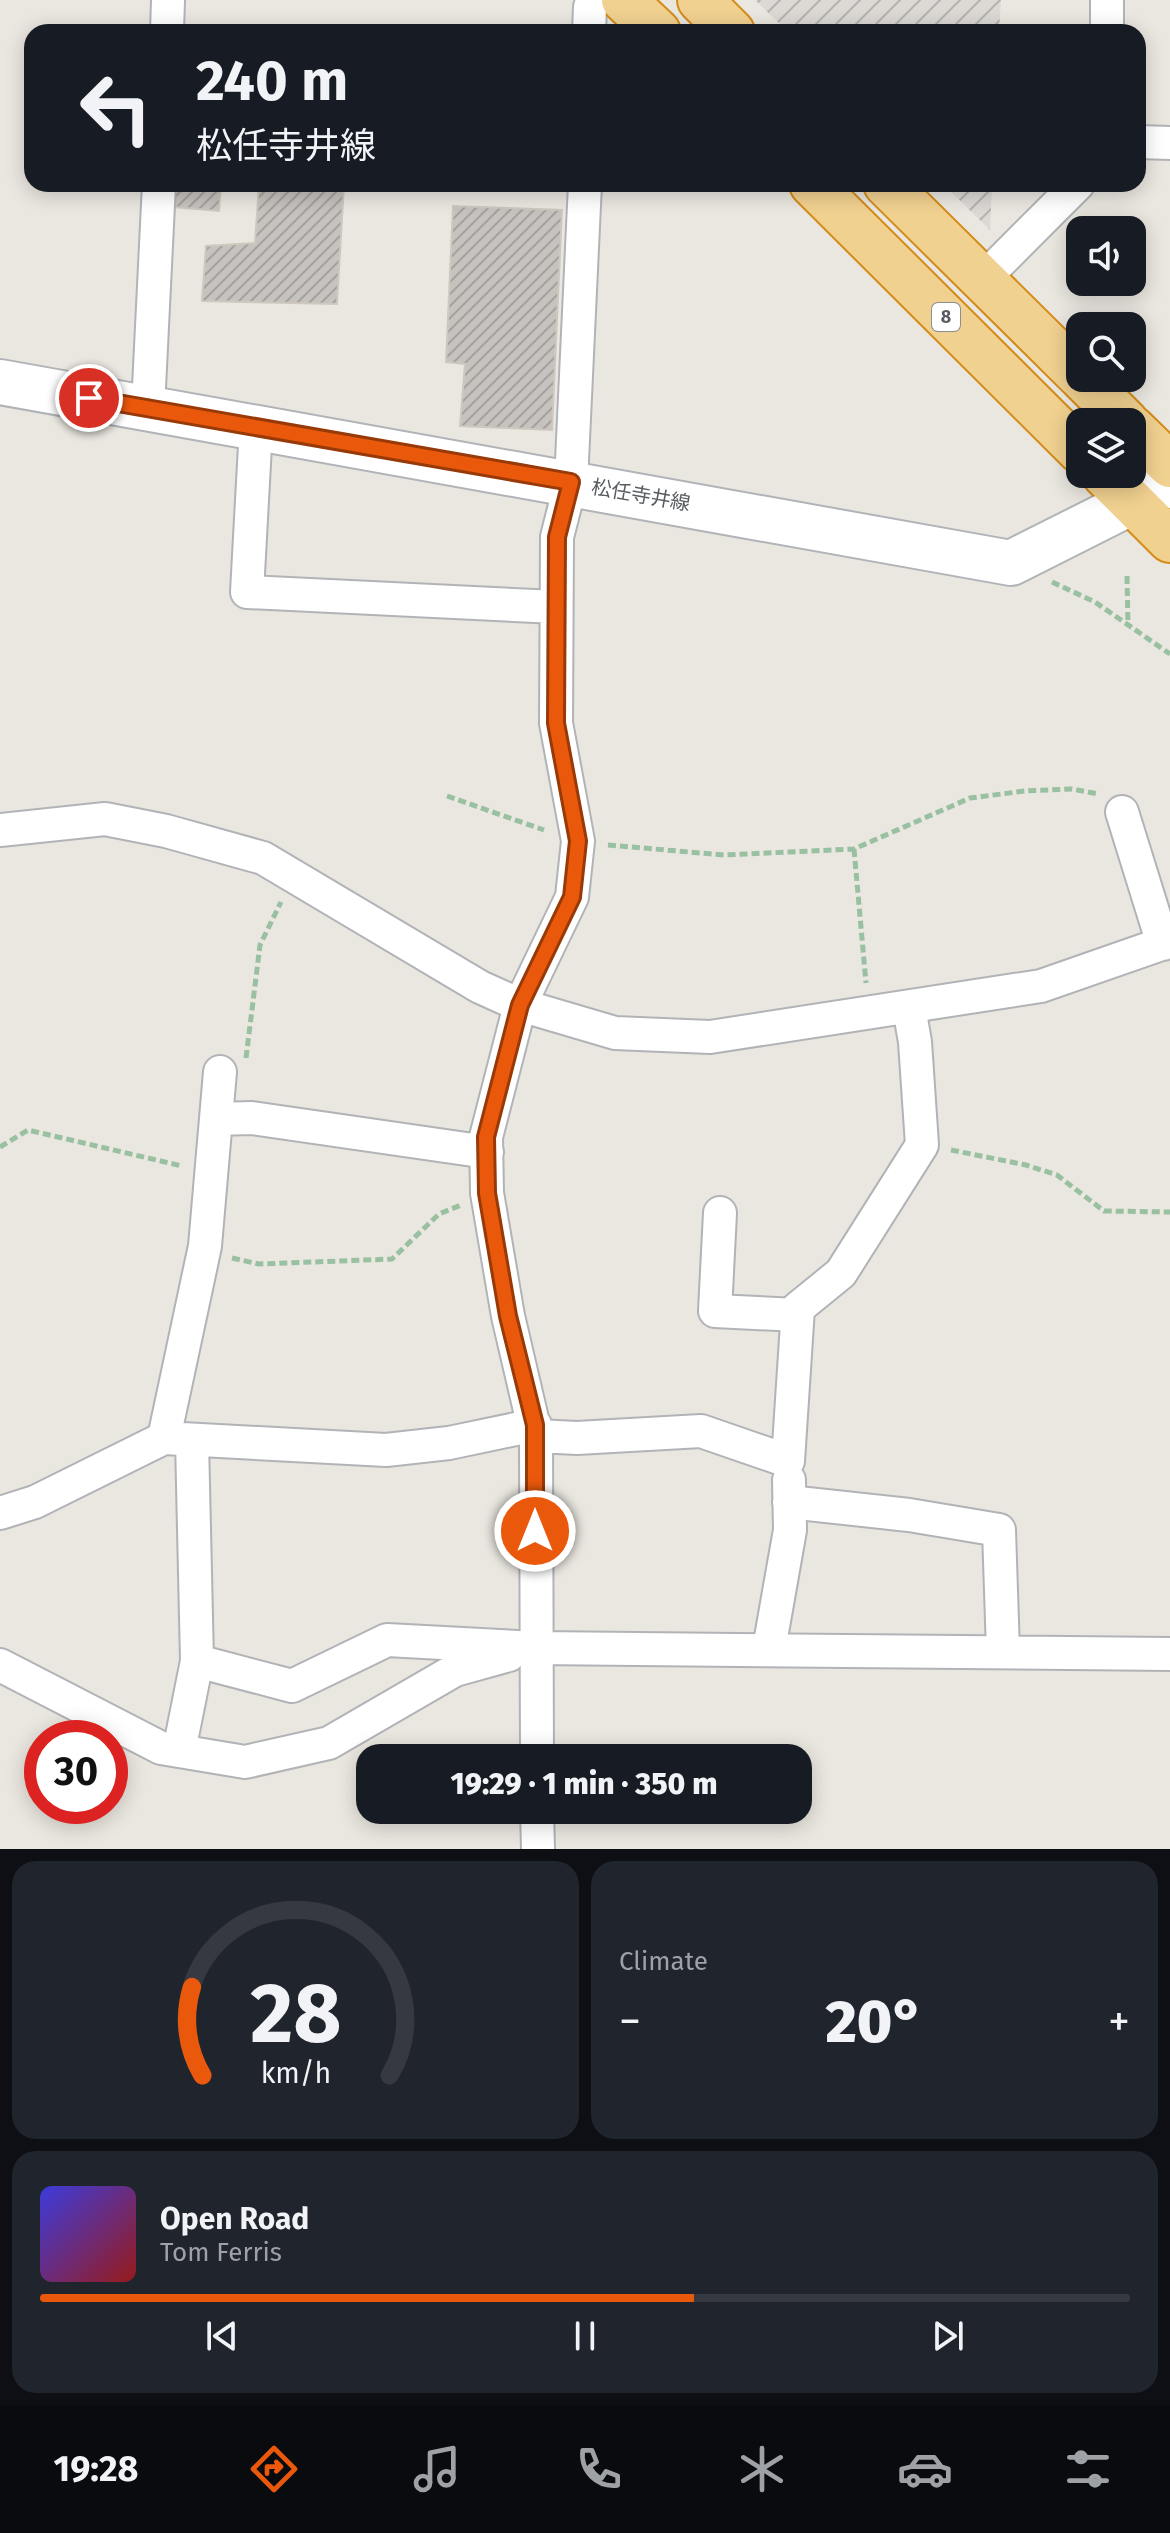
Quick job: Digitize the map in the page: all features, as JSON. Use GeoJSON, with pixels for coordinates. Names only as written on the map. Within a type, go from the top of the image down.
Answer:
{"type":"FeatureCollection","features":[{"type":"Feature","properties":{"kind":"highway"},"geometry":{"type":"LineString","coordinates":[[700,0],[724,24]]}},
{"type":"Feature","properties":{"kind":"highway"},"geometry":{"type":"LineString","coordinates":[[601,13],[634,24]]}},
{"type":"Feature","properties":{"kind":"highway","name":"8"},"geometry":{"type":"LineString","coordinates":[[820,192],[1066,437]]}},
{"type":"Feature","properties":{"kind":"highway"},"geometry":{"type":"LineString","coordinates":[[894,192],[1066,362]]}},
{"type":"Feature","properties":{"kind":"highway"},"geometry":{"type":"LineString","coordinates":[[1096,392],[1112,408]]}},
{"type":"Feature","properties":{"kind":"highway"},"geometry":{"type":"LineString","coordinates":[[1146,442],[1170,465]]}},
{"type":"Feature","properties":{"kind":"highway"},"geometry":{"type":"LineString","coordinates":[[1137,488],[1170,540]]}},
{"type":"Feature","properties":{"kind":"main road","name":"松任寺井線"},"geometry":{"type":"LineString","coordinates":[[0,382],[1011,563]]}},
{"type":"Feature","properties":{"kind":"main road"},"geometry":{"type":"LineString","coordinates":[[1011,563],[1134,488]]}},
{"type":"Feature","properties":{"kind":"street"},"geometry":{"type":"LineString","coordinates":[[167,24],[168,0]]}},
{"type":"Feature","properties":{"kind":"street"},"geometry":{"type":"LineString","coordinates":[[1107,0],[1107,24]]}},
{"type":"Feature","properties":{"kind":"street"},"geometry":{"type":"LineString","coordinates":[[1146,142],[1170,143]]}},
{"type":"Feature","properties":{"kind":"street"},"geometry":{"type":"LineString","coordinates":[[148,408],[159,192]]}},
{"type":"Feature","properties":{"kind":"street"},"geometry":{"type":"LineString","coordinates":[[537,1744],[535,1430],[508,1316],[487,1193],[486,1137],[520,1005],[572,897],[578,841],[556,723],[556,607],[557,537],[571,482],[585,192]]}},
{"type":"Feature","properties":{"kind":"street"},"geometry":{"type":"LineString","coordinates":[[982,280],[1070,192]]}},
{"type":"Feature","properties":{"kind":"street"},"geometry":{"type":"LineString","coordinates":[[256,427],[247,592],[556,607]]}},
{"type":"Feature","properties":{"kind":"street"},"geometry":{"type":"LineString","coordinates":[[1,838],[105,819],[233,847],[263,858],[294,875],[480,987],[520,1005],[615,1033],[710,1037],[1041,986],[1167,942],[1122,812]]}},
{"type":"Feature","properties":{"kind":"street"},"geometry":{"type":"LineString","coordinates":[[769,1649],[790,1530],[788,1461],[798,1308],[841,1273],[922,1145],[915,1042],[909,1007]]}},
{"type":"Feature","properties":{"kind":"street"},"geometry":{"type":"LineString","coordinates":[[179,1751],[197,1661],[178,1439],[211,1173],[228,1119],[220,1072]]}},
{"type":"Feature","properties":{"kind":"street"},"geometry":{"type":"LineString","coordinates":[[228,1119],[487,1152]]}},
{"type":"Feature","properties":{"kind":"street"},"geometry":{"type":"LineString","coordinates":[[720,1213],[715,1311],[797,1315]]}},
{"type":"Feature","properties":{"kind":"street"},"geometry":{"type":"LineString","coordinates":[[0,1513],[35,1502],[178,1439],[386,1450],[535,1430],[577,1438],[701,1431],[788,1461]]}},
{"type":"Feature","properties":{"kind":"street"},"geometry":{"type":"LineString","coordinates":[[789,1502],[909,1515],[999,1530],[1003,1652]]}},
{"type":"Feature","properties":{"kind":"street"},"geometry":{"type":"LineString","coordinates":[[197,1661],[292,1686],[387,1640],[536,1648],[1170,1654]]}},
{"type":"Feature","properties":{"kind":"street"},"geometry":{"type":"LineString","coordinates":[[0,1665],[161,1748],[245,1762],[329,1743],[455,1670],[536,1648]]}},
{"type":"Feature","properties":{"kind":"street"},"geometry":{"type":"LineString","coordinates":[[537,1824],[538,1849]]}},
{"type":"Feature","properties":{"kind":"path"},"geometry":{"type":"LineString","coordinates":[[1011,563],[1095,602],[1170,654]]}},
{"type":"Feature","properties":{"kind":"path"},"geometry":{"type":"LineString","coordinates":[[1127,576],[1128,625]]}},
{"type":"Feature","properties":{"kind":"path"},"geometry":{"type":"LineString","coordinates":[[447,796],[578,841],[724,855],[854,849],[970,798],[1072,789],[1108,796],[1122,812]]}},
{"type":"Feature","properties":{"kind":"path"},"geometry":{"type":"LineString","coordinates":[[854,849],[869,1014]]}},
{"type":"Feature","properties":{"kind":"path"},"geometry":{"type":"LineString","coordinates":[[228,1119],[260,945],[294,875]]}},
{"type":"Feature","properties":{"kind":"path"},"geometry":{"type":"LineString","coordinates":[[0,1147],[28,1130],[211,1173]]}},
{"type":"Feature","properties":{"kind":"path"},"geometry":{"type":"LineString","coordinates":[[922,1145],[1026,1165],[1057,1175],[1104,1211],[1170,1212]]}},
{"type":"Feature","properties":{"kind":"path"},"geometry":{"type":"LineString","coordinates":[[203,1251],[259,1264],[392,1259],[439,1214],[487,1193]]}},
{"type":"Feature","properties":{"kind":"shaded area"},"geometry":{"type":"Polygon","coordinates":[[[755,0],[1001,0],[1000,24],[780,24],[755,0]]]}},
{"type":"Feature","properties":{"kind":"shaded area"},"geometry":{"type":"Polygon","coordinates":[[[951,192],[992,192],[990,230],[951,192]]]}},
{"type":"Feature","properties":{"kind":"building"},"geometry":{"type":"Polygon","coordinates":[[[175,192],[220,192],[219,211],[174,207],[175,192]]]}},
{"type":"Feature","properties":{"kind":"building"},"geometry":{"type":"Polygon","coordinates":[[[258,192],[344,192],[337,304],[202,301],[206,246],[255,243],[258,192]]]}},
{"type":"Feature","properties":{"kind":"building"},"geometry":{"type":"Polygon","coordinates":[[[453,206],[562,210],[552,430],[460,426],[465,364],[446,362],[453,206]]]}},
{"type":"Feature","properties":{"kind":"route"},"geometry":{"type":"LineString","coordinates":[[89,398],[571,482],[557,537],[556,723],[578,841],[572,897],[520,1005],[486,1137],[487,1193],[508,1316],[535,1425],[535,1531]]}}]}
